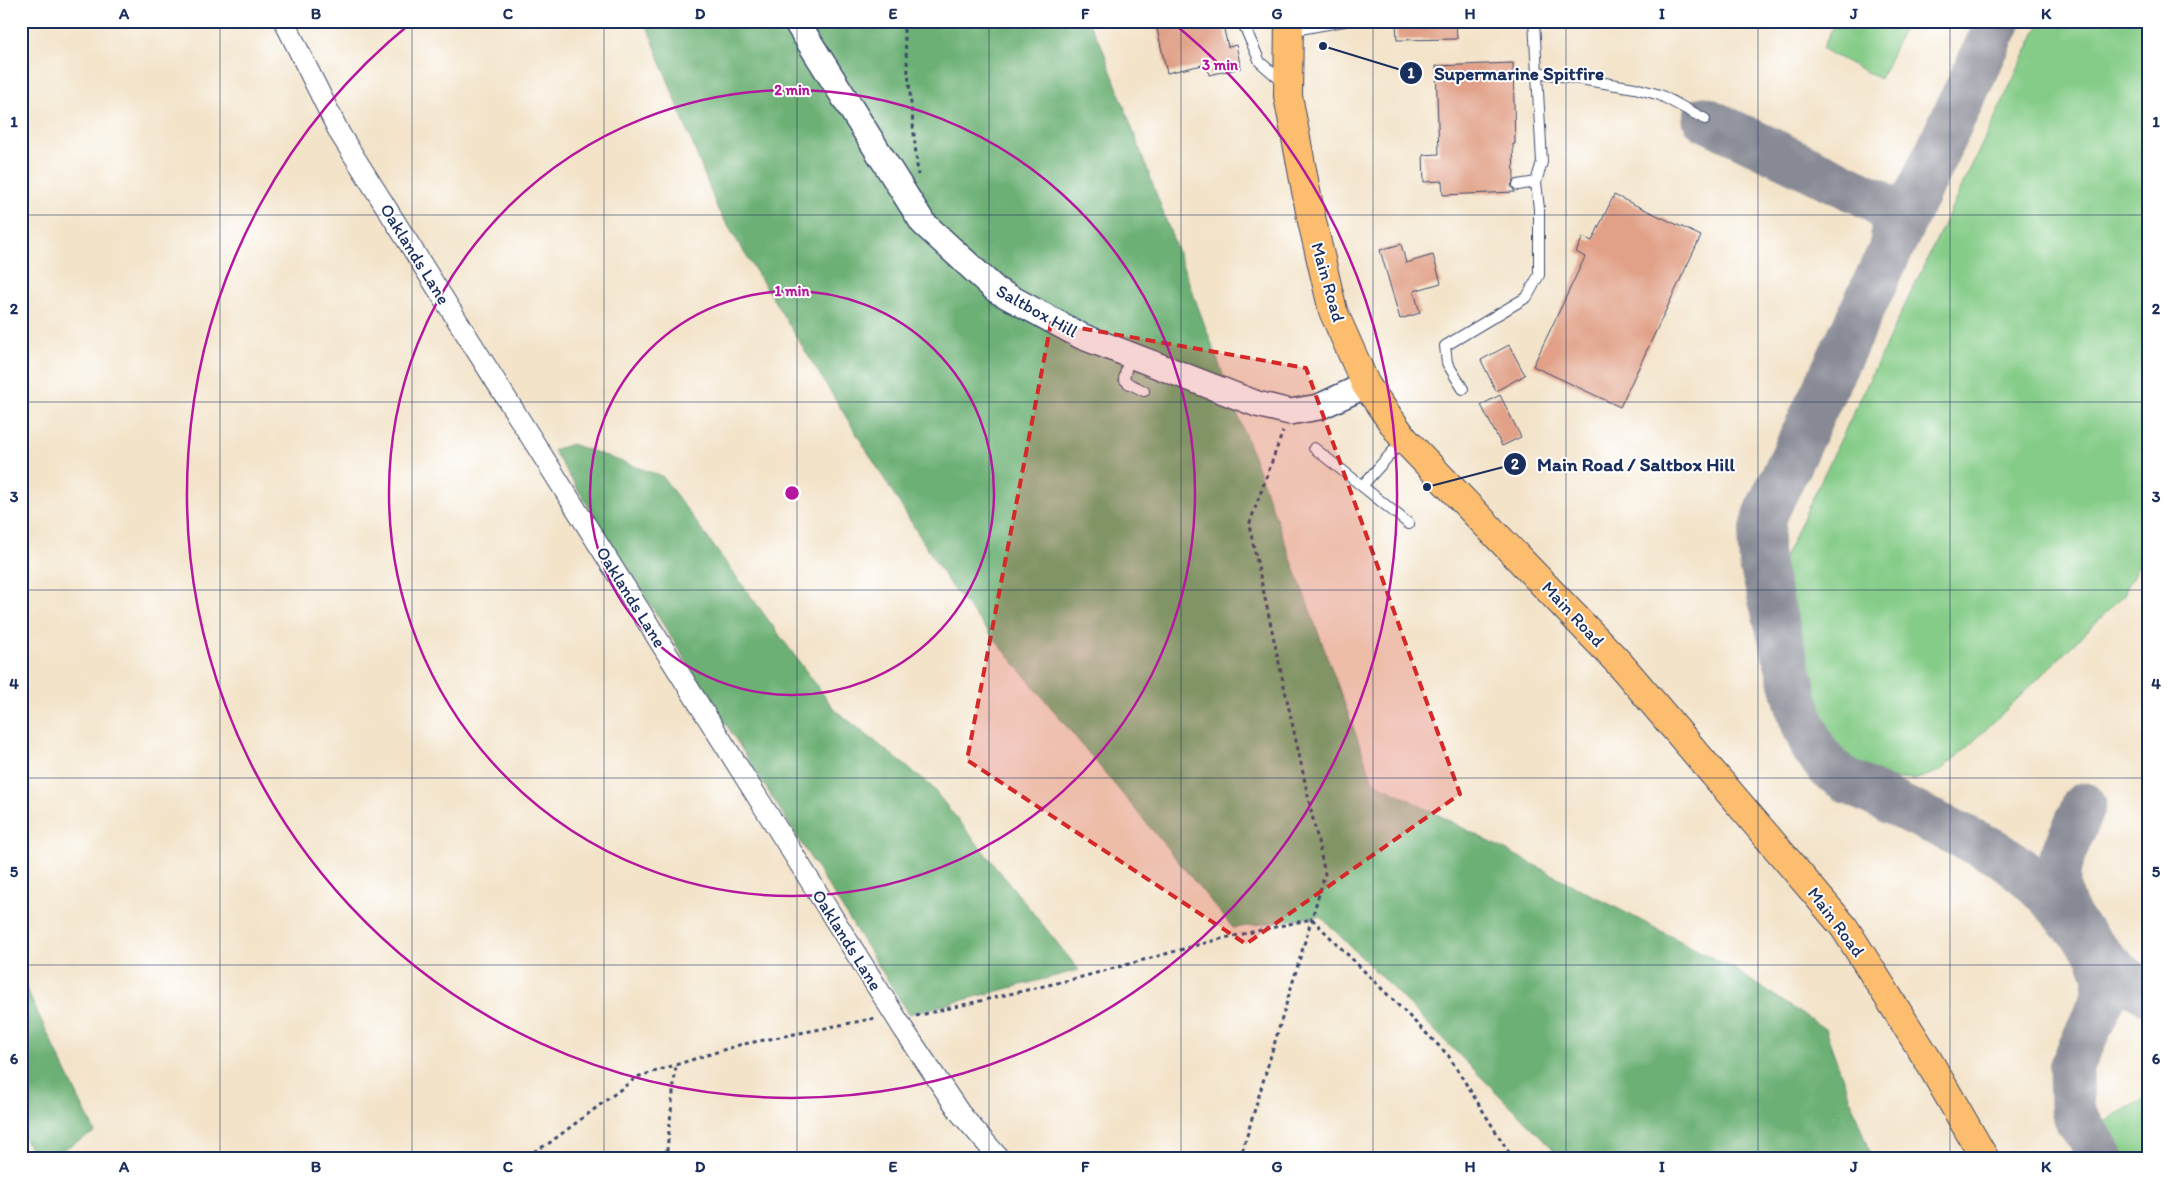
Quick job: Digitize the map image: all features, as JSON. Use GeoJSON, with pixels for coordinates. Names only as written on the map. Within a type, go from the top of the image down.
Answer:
{"type":"FeatureCollection","features":[{"type":"Feature","properties":{"kind":"main road","name":"Main Road"},"geometry":{"type":"LineString","coordinates":[[1289,26],[1288,87],[1311,217],[1333,311],[1366,385],[1404,439],[1620,664],[1844,927],[1928,1060],[1985,1159]]}},
{"type":"Feature","properties":{"kind":"street","name":"Oaklands Lane"},"geometry":{"type":"LineString","coordinates":[[284,21],[340,134],[898,1020],[960,1113],[1000,1159]]}},
{"type":"Feature","properties":{"kind":"street","name":"Saltbox Hill"},"geometry":{"type":"LineString","coordinates":[[796,21],[923,224],[996,290],[1081,336],[1257,404],[1290,412],[1320,407],[1366,385]]}},
{"type":"Feature","properties":{"kind":"lane"},"geometry":{"type":"LineString","coordinates":[[1242,21],[1260,62],[1288,87]]}},
{"type":"Feature","properties":{"kind":"lane"},"geometry":{"type":"LineString","coordinates":[[1289,26],[1344,21]]}},
{"type":"Feature","properties":{"kind":"lane"},"geometry":{"type":"LineString","coordinates":[[1463,389],[1446,363],[1445,346],[1527,297],[1539,275],[1539,210],[1536,182],[1542,162],[1534,21]]}},
{"type":"Feature","properties":{"kind":"lane"},"geometry":{"type":"LineString","coordinates":[[1537,72],[1635,88],[1660,94],[1705,119]]}},
{"type":"Feature","properties":{"kind":"lane"},"geometry":{"type":"LineString","coordinates":[[1518,184],[1536,182]]}},
{"type":"Feature","properties":{"kind":"lane"},"geometry":{"type":"LineString","coordinates":[[1129,355],[1124,379],[1144,391]]}},
{"type":"Feature","properties":{"kind":"lane"},"geometry":{"type":"LineString","coordinates":[[1362,486],[1404,439]]}},
{"type":"Feature","properties":{"kind":"lane"},"geometry":{"type":"LineString","coordinates":[[1314,448],[1409,524]]}},
{"type":"Feature","properties":{"kind":"path"},"geometry":{"type":"LineString","coordinates":[[903,21],[919,185]]}},
{"type":"Feature","properties":{"kind":"path"},"geometry":{"type":"LineString","coordinates":[[1240,1159],[1326,874],[1249,526],[1290,412]]}},
{"type":"Feature","properties":{"kind":"path"},"geometry":{"type":"LineString","coordinates":[[520,1159],[548,1144],[637,1077],[739,1044],[852,1022],[887,1017],[898,1020],[1078,978],[1220,939],[1312,920]]}},
{"type":"Feature","properties":{"kind":"path"},"geometry":{"type":"LineString","coordinates":[[1312,920],[1448,1055],[1513,1159]]}},
{"type":"Feature","properties":{"kind":"path"},"geometry":{"type":"LineString","coordinates":[[666,1159],[676,1065]]}},
{"type":"Feature","properties":{"kind":"highlighted area"},"geometry":{"type":"Polygon","coordinates":[[[1051,323],[1306,368],[1460,794],[1246,944],[967,760],[1051,323]]]}},
{"type":"Feature","properties":{"kind":"green space"},"geometry":{"type":"Polygon","coordinates":[[[645,21],[1087,21],[1101,44],[1373,781],[1734,969],[1825,1029],[1872,1159],[1556,1159],[1553,1149],[1320,916],[1233,928],[950,585],[718,210],[645,21]]]}},
{"type":"Feature","properties":{"kind":"green space"},"geometry":{"type":"Polygon","coordinates":[[[1836,21],[1907,21],[1880,79],[1822,49],[1836,21]]]}},
{"type":"Feature","properties":{"kind":"green space"},"geometry":{"type":"Polygon","coordinates":[[[2041,21],[2149,21],[2149,543],[2123,596],[1974,741],[1940,771],[1914,780],[1889,778],[1863,768],[1840,752],[1827,734],[1814,696],[1782,562],[2041,21]]]}},
{"type":"Feature","properties":{"kind":"green space"},"geometry":{"type":"Polygon","coordinates":[[[572,444],[662,476],[834,709],[930,785],[1079,970],[909,1014],[553,450],[572,444]]]}},
{"type":"Feature","properties":{"kind":"green space"},"geometry":{"type":"Polygon","coordinates":[[[21,978],[95,1132],[45,1159],[35,1159],[21,1131],[21,978]]]}},
{"type":"Feature","properties":{"kind":"green space"},"geometry":{"type":"Polygon","coordinates":[[[2149,1097],[2149,1159],[2124,1159],[2102,1122],[2149,1097]]]}},
{"type":"Feature","properties":{"kind":"building"},"geometry":{"type":"Polygon","coordinates":[[[1175,21],[1222,21],[1228,47],[1236,45],[1241,68],[1209,75],[1207,64],[1167,73],[1157,29],[1176,25],[1175,21]]]}},
{"type":"Feature","properties":{"kind":"building"},"geometry":{"type":"Polygon","coordinates":[[[1396,21],[1456,21],[1457,39],[1397,40],[1396,21]]]}},
{"type":"Feature","properties":{"kind":"building"},"geometry":{"type":"Polygon","coordinates":[[[1513,63],[1515,144],[1513,144],[1514,179],[1511,186],[1515,192],[1443,195],[1442,181],[1424,182],[1423,155],[1439,154],[1436,66],[1513,63]]]}},
{"type":"Feature","properties":{"kind":"building"},"geometry":{"type":"Polygon","coordinates":[[[1614,195],[1701,236],[1620,407],[1533,366],[1585,257],[1576,252],[1583,237],[1592,241],[1614,195]]]}},
{"type":"Feature","properties":{"kind":"building"},"geometry":{"type":"Polygon","coordinates":[[[1401,244],[1406,263],[1433,255],[1441,283],[1414,291],[1420,313],[1400,319],[1380,250],[1401,244]]]}},
{"type":"Feature","properties":{"kind":"building"},"geometry":{"type":"Polygon","coordinates":[[[1509,345],[1525,375],[1496,391],[1481,360],[1509,345]]]}},
{"type":"Feature","properties":{"kind":"building"},"geometry":{"type":"Polygon","coordinates":[[[1500,395],[1521,437],[1502,446],[1481,405],[1500,395]]]}},
{"type":"Feature","properties":{"kind":"taxiway"},"geometry":{"type":"LineString","coordinates":[[1999,21],[1765,515],[1760,545],[1762,566],[1800,715],[1814,749],[1829,768],[1849,782],[2000,854],[2042,889],[2115,970],[2146,992]]}},
{"type":"Feature","properties":{"kind":"taxiway"},"geometry":{"type":"LineString","coordinates":[[1705,119],[1876,200],[1882,205],[1892,220],[1891,247]]}},
{"type":"Feature","properties":{"kind":"taxiway"},"geometry":{"type":"LineString","coordinates":[[2070,921],[2062,904],[2058,888],[2058,874],[2060,861],[2084,805]]}},
{"type":"Feature","properties":{"kind":"taxiway"},"geometry":{"type":"LineString","coordinates":[[2099,956],[2106,976],[2104,996],[2071,1068],[2072,1110],[2102,1159]]}},
{"type":"Feature","properties":{"kind":"place","name":"Supermarine Spitfire"},"geometry":{"type":"Point","coordinates":[1323,46]}},
{"type":"Feature","properties":{"kind":"place","name":"Main Road / Saltbox Hill"},"geometry":{"type":"Point","coordinates":[1427,487]}}]}
